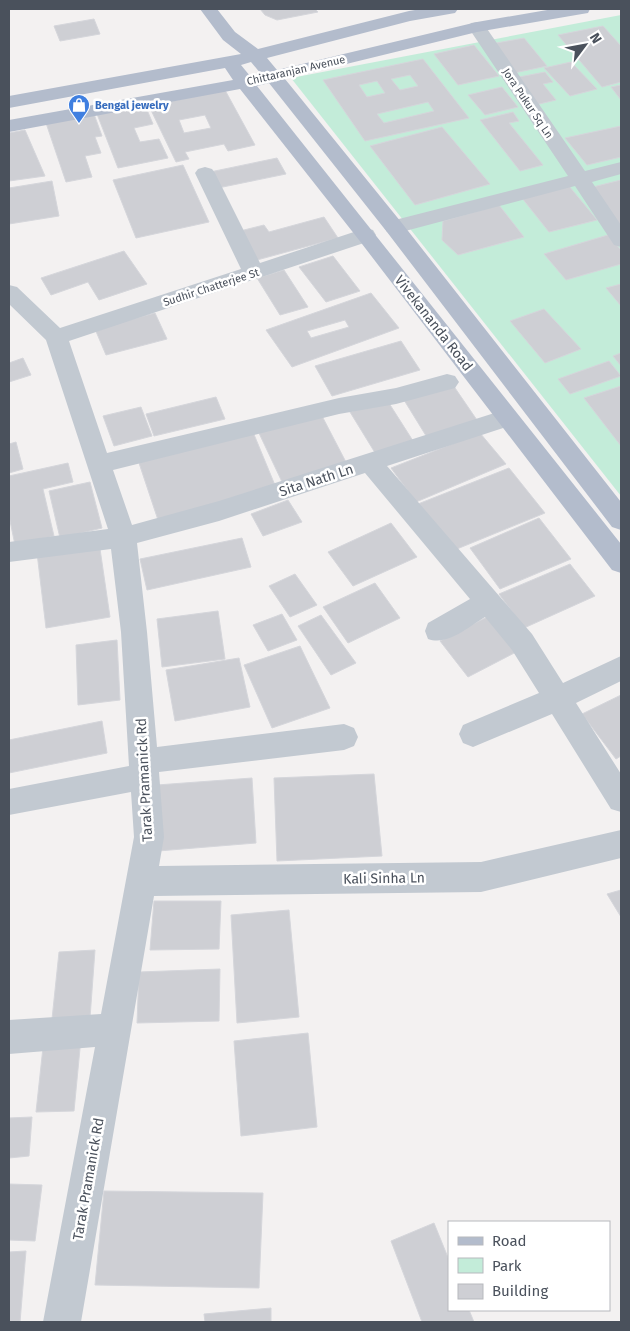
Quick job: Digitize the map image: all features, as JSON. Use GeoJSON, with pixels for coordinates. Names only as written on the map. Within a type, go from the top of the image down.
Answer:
{"type":"FeatureCollection","features":[{"type":"Feature","properties":{"kind":"main road","name":"Vivekananda Road"},"geometry":{"type":"LineString","coordinates":[[208,9],[229,36],[256,56],[273,76],[617,509]]}},
{"type":"Feature","properties":{"kind":"main road"},"geometry":{"type":"LineString","coordinates":[[9,102],[230,62],[407,13],[449,9]]}},
{"type":"Feature","properties":{"kind":"main road","name":"Chittaranjan Avenue"},"geometry":{"type":"LineString","coordinates":[[9,126],[245,83],[477,27],[582,9]]}},
{"type":"Feature","properties":{"kind":"main road"},"geometry":{"type":"LineString","coordinates":[[229,36],[230,62]]}},
{"type":"Feature","properties":{"kind":"main road","name":"Vivekananda Road"},"geometry":{"type":"LineString","coordinates":[[230,62],[621,563]]}},
{"type":"Feature","properties":{"kind":"street","name":"Jora Pukur Sq Ln"},"geometry":{"type":"LineString","coordinates":[[477,27],[621,240]]}},
{"type":"Feature","properties":{"kind":"street"},"geometry":{"type":"LineString","coordinates":[[394,227],[621,168]]}},
{"type":"Feature","properties":{"kind":"street"},"geometry":{"type":"LineString","coordinates":[[205,174],[254,273]]}},
{"type":"Feature","properties":{"kind":"street","name":"Sudhir Chatterjee St"},"geometry":{"type":"LineString","coordinates":[[56,337],[366,235]]}},
{"type":"Feature","properties":{"kind":"street","name":"Tarak Pramanick Rd"},"geometry":{"type":"LineString","coordinates":[[9,292],[56,337],[123,537],[132,613],[149,837],[143,881],[62,1322]]}},
{"type":"Feature","properties":{"kind":"street"},"geometry":{"type":"LineString","coordinates":[[99,464],[339,406],[396,396],[447,382]]}},
{"type":"Feature","properties":{"kind":"street","name":"Sita Nath Ln"},"geometry":{"type":"LineString","coordinates":[[9,552],[123,537],[219,511],[508,418]]}},
{"type":"Feature","properties":{"kind":"street"},"geometry":{"type":"LineString","coordinates":[[370,463],[522,642],[556,699],[621,799]]}},
{"type":"Feature","properties":{"kind":"street"},"geometry":{"type":"LineString","coordinates":[[438,631],[487,602]]}},
{"type":"Feature","properties":{"kind":"street"},"geometry":{"type":"LineString","coordinates":[[473,734],[556,699],[621,668]]}},
{"type":"Feature","properties":{"kind":"street"},"geometry":{"type":"LineString","coordinates":[[9,802],[145,768],[344,737]]}},
{"type":"Feature","properties":{"kind":"street","name":"Kali Sinha Ln"},"geometry":{"type":"LineString","coordinates":[[143,881],[481,877],[621,844]]}},
{"type":"Feature","properties":{"kind":"street"},"geometry":{"type":"LineString","coordinates":[[9,1037],[116,1029]]}},
{"type":"Feature","properties":{"kind":"green space"},"geometry":{"type":"Polygon","coordinates":[[[621,15],[621,496],[291,78],[621,15]]]}},
{"type":"Feature","properties":{"kind":"building"},"geometry":{"type":"Polygon","coordinates":[[[260,9],[315,9],[318,12],[277,20],[265,15],[260,9]]]}},
{"type":"Feature","properties":{"kind":"building"},"geometry":{"type":"Polygon","coordinates":[[[94,19],[100,34],[60,41],[54,26],[94,19]]]}},
{"type":"Feature","properties":{"kind":"building"},"geometry":{"type":"Polygon","coordinates":[[[603,26],[621,46],[621,82],[602,87],[558,35],[603,26]]]}},
{"type":"Feature","properties":{"kind":"building"},"geometry":{"type":"Polygon","coordinates":[[[524,38],[547,66],[514,73],[491,44],[524,38]]]}},
{"type":"Feature","properties":{"kind":"building"},"geometry":{"type":"Polygon","coordinates":[[[474,45],[499,76],[458,85],[434,54],[474,45]]]}},
{"type":"Feature","properties":{"kind":"building"},"geometry":{"type":"Polygon","coordinates":[[[423,59],[469,118],[365,141],[323,80],[423,59]],[[410,75],[391,79],[400,90],[418,86],[410,75]],[[377,81],[359,85],[367,97],[385,93],[377,81]],[[428,102],[377,114],[384,123],[434,111],[428,102]]]}},
{"type":"Feature","properties":{"kind":"building"},"geometry":{"type":"Polygon","coordinates":[[[571,62],[597,89],[570,96],[544,68],[571,62]]]}},
{"type":"Feature","properties":{"kind":"building"},"geometry":{"type":"Polygon","coordinates":[[[545,72],[553,82],[543,84],[556,100],[535,105],[514,78],[545,72]]]}},
{"type":"Feature","properties":{"kind":"building"},"geometry":{"type":"Polygon","coordinates":[[[621,85],[621,100],[611,87],[621,85]]]}},
{"type":"Feature","properties":{"kind":"building"},"geometry":{"type":"Polygon","coordinates":[[[502,87],[518,107],[485,115],[468,95],[502,87]]]}},
{"type":"Feature","properties":{"kind":"building"},"geometry":{"type":"Polygon","coordinates":[[[225,90],[255,145],[228,151],[224,144],[185,152],[189,159],[176,162],[149,106],[225,90]],[[205,115],[179,120],[184,133],[211,128],[205,115]]]}},
{"type":"Feature","properties":{"kind":"building"},"geometry":{"type":"Polygon","coordinates":[[[145,105],[153,124],[134,128],[140,142],[159,139],[168,158],[118,168],[97,114],[145,105]]]}},
{"type":"Feature","properties":{"kind":"building"},"geometry":{"type":"Polygon","coordinates":[[[513,112],[519,121],[509,123],[543,165],[520,171],[480,120],[513,112]]]}},
{"type":"Feature","properties":{"kind":"building"},"geometry":{"type":"Polygon","coordinates":[[[94,114],[102,136],[95,137],[101,153],[85,156],[92,177],[66,182],[46,123],[94,114]]]}},
{"type":"Feature","properties":{"kind":"building"},"geometry":{"type":"Polygon","coordinates":[[[621,126],[621,157],[587,165],[565,138],[621,126]]]}},
{"type":"Feature","properties":{"kind":"building"},"geometry":{"type":"Polygon","coordinates":[[[442,127],[490,184],[415,205],[370,146],[442,127]]]}},
{"type":"Feature","properties":{"kind":"building"},"geometry":{"type":"Polygon","coordinates":[[[25,130],[45,176],[9,181],[9,133],[25,130]]]}},
{"type":"Feature","properties":{"kind":"building"},"geometry":{"type":"Polygon","coordinates":[[[277,158],[286,174],[218,188],[210,172],[277,158]]]}},
{"type":"Feature","properties":{"kind":"building"},"geometry":{"type":"Polygon","coordinates":[[[183,165],[209,222],[136,238],[113,180],[183,165]]]}},
{"type":"Feature","properties":{"kind":"building"},"geometry":{"type":"Polygon","coordinates":[[[621,180],[621,226],[589,188],[621,180]]]}},
{"type":"Feature","properties":{"kind":"building"},"geometry":{"type":"Polygon","coordinates":[[[52,181],[59,216],[9,224],[9,188],[52,181]]]}},
{"type":"Feature","properties":{"kind":"building"},"geometry":{"type":"Polygon","coordinates":[[[569,186],[597,220],[549,232],[522,198],[569,186]]]}},
{"type":"Feature","properties":{"kind":"building"},"geometry":{"type":"Polygon","coordinates":[[[499,205],[524,237],[458,255],[442,240],[443,221],[499,205]]]}},
{"type":"Feature","properties":{"kind":"building"},"geometry":{"type":"Polygon","coordinates":[[[324,217],[338,238],[257,260],[240,231],[264,225],[269,232],[324,217]]]}},
{"type":"Feature","properties":{"kind":"building"},"geometry":{"type":"Polygon","coordinates":[[[608,235],[621,250],[621,264],[566,280],[544,254],[608,235]]]}},
{"type":"Feature","properties":{"kind":"building"},"geometry":{"type":"Polygon","coordinates":[[[124,251],[147,284],[99,300],[88,282],[51,295],[41,278],[124,251]]]}},
{"type":"Feature","properties":{"kind":"building"},"geometry":{"type":"Polygon","coordinates":[[[333,256],[360,291],[326,302],[299,267],[333,256]]]}},
{"type":"Feature","properties":{"kind":"building"},"geometry":{"type":"Polygon","coordinates":[[[284,270],[308,307],[280,315],[257,278],[284,270]]]}},
{"type":"Feature","properties":{"kind":"building"},"geometry":{"type":"Polygon","coordinates":[[[621,284],[621,306],[606,288],[621,284]]]}},
{"type":"Feature","properties":{"kind":"building"},"geometry":{"type":"Polygon","coordinates":[[[371,293],[399,328],[292,367],[266,330],[371,293]],[[345,320],[307,331],[311,338],[349,327],[345,320]]]}},
{"type":"Feature","properties":{"kind":"building"},"geometry":{"type":"Polygon","coordinates":[[[544,309],[581,349],[545,363],[510,321],[544,309]]]}},
{"type":"Feature","properties":{"kind":"building"},"geometry":{"type":"Polygon","coordinates":[[[155,313],[167,339],[106,355],[95,329],[155,313]]]}},
{"type":"Feature","properties":{"kind":"building"},"geometry":{"type":"Polygon","coordinates":[[[401,341],[420,370],[332,396],[315,366],[401,341]]]}},
{"type":"Feature","properties":{"kind":"building"},"geometry":{"type":"Polygon","coordinates":[[[621,353],[621,366],[613,356],[621,353]]]}},
{"type":"Feature","properties":{"kind":"building"},"geometry":{"type":"Polygon","coordinates":[[[23,358],[31,375],[9,382],[9,363],[23,358]]]}},
{"type":"Feature","properties":{"kind":"building"},"geometry":{"type":"Polygon","coordinates":[[[609,361],[621,376],[570,394],[558,379],[609,361]]]}},
{"type":"Feature","properties":{"kind":"building"},"geometry":{"type":"Polygon","coordinates":[[[453,385],[479,423],[428,439],[404,400],[453,385]]]}},
{"type":"Feature","properties":{"kind":"building"},"geometry":{"type":"Polygon","coordinates":[[[621,386],[621,446],[584,398],[621,386]]]}},
{"type":"Feature","properties":{"kind":"building"},"geometry":{"type":"Polygon","coordinates":[[[216,397],[225,419],[154,436],[146,414],[216,397]]]}},
{"type":"Feature","properties":{"kind":"building"},"geometry":{"type":"Polygon","coordinates":[[[387,400],[415,444],[377,456],[350,412],[387,400]]]}},
{"type":"Feature","properties":{"kind":"building"},"geometry":{"type":"Polygon","coordinates":[[[141,407],[152,436],[114,446],[103,416],[141,407]]]}},
{"type":"Feature","properties":{"kind":"building"},"geometry":{"type":"Polygon","coordinates":[[[321,414],[348,466],[283,484],[258,431],[321,414]]]}},
{"type":"Feature","properties":{"kind":"building"},"geometry":{"type":"Polygon","coordinates":[[[253,432],[277,490],[158,520],[138,460],[253,432]]]}},
{"type":"Feature","properties":{"kind":"building"},"geometry":{"type":"Polygon","coordinates":[[[480,433],[506,464],[416,502],[391,468],[480,433]]]}},
{"type":"Feature","properties":{"kind":"building"},"geometry":{"type":"Polygon","coordinates":[[[16,442],[23,469],[9,473],[9,444],[16,442]]]}},
{"type":"Feature","properties":{"kind":"building"},"geometry":{"type":"Polygon","coordinates":[[[68,463],[73,482],[43,489],[54,536],[15,545],[9,516],[9,476],[68,463]]]}},
{"type":"Feature","properties":{"kind":"building"},"geometry":{"type":"Polygon","coordinates":[[[509,468],[545,513],[452,551],[418,504],[509,468]]]}},
{"type":"Feature","properties":{"kind":"building"},"geometry":{"type":"Polygon","coordinates":[[[90,482],[102,528],[60,538],[49,491],[90,482]]]}},
{"type":"Feature","properties":{"kind":"building"},"geometry":{"type":"Polygon","coordinates":[[[288,500],[302,522],[263,536],[251,514],[288,500]]]}},
{"type":"Feature","properties":{"kind":"building"},"geometry":{"type":"Polygon","coordinates":[[[539,518],[571,559],[500,589],[470,548],[539,518]]]}},
{"type":"Feature","properties":{"kind":"building"},"geometry":{"type":"Polygon","coordinates":[[[391,523],[417,557],[353,586],[328,552],[391,523]]]}},
{"type":"Feature","properties":{"kind":"building"},"geometry":{"type":"Polygon","coordinates":[[[242,538],[251,567],[147,590],[140,559],[242,538]]]}},
{"type":"Feature","properties":{"kind":"building"},"geometry":{"type":"Polygon","coordinates":[[[99,542],[110,617],[46,628],[37,553],[99,542]]]}},
{"type":"Feature","properties":{"kind":"building"},"geometry":{"type":"Polygon","coordinates":[[[570,564],[595,596],[524,628],[499,594],[570,564]]]}},
{"type":"Feature","properties":{"kind":"building"},"geometry":{"type":"Polygon","coordinates":[[[295,574],[317,605],[290,617],[269,586],[295,574]]]}},
{"type":"Feature","properties":{"kind":"building"},"geometry":{"type":"Polygon","coordinates":[[[375,583],[400,618],[348,643],[323,607],[375,583]]]}},
{"type":"Feature","properties":{"kind":"building"},"geometry":{"type":"Polygon","coordinates":[[[218,611],[225,659],[162,667],[157,619],[218,611]]]}},
{"type":"Feature","properties":{"kind":"building"},"geometry":{"type":"Polygon","coordinates":[[[282,614],[297,640],[268,651],[253,625],[282,614]]]}},
{"type":"Feature","properties":{"kind":"building"},"geometry":{"type":"Polygon","coordinates":[[[493,614],[522,649],[468,677],[440,641],[493,614]]]}},
{"type":"Feature","properties":{"kind":"building"},"geometry":{"type":"Polygon","coordinates":[[[321,615],[356,663],[331,675],[298,626],[321,615]]]}},
{"type":"Feature","properties":{"kind":"building"},"geometry":{"type":"Polygon","coordinates":[[[117,640],[120,700],[78,705],[76,645],[117,640]]]}},
{"type":"Feature","properties":{"kind":"building"},"geometry":{"type":"Polygon","coordinates":[[[300,646],[330,708],[272,728],[244,665],[300,646]]]}},
{"type":"Feature","properties":{"kind":"building"},"geometry":{"type":"Polygon","coordinates":[[[239,658],[250,707],[175,721],[166,670],[239,658]]]}},
{"type":"Feature","properties":{"kind":"building"},"geometry":{"type":"Polygon","coordinates":[[[621,695],[621,756],[616,759],[582,714],[621,695]]]}},
{"type":"Feature","properties":{"kind":"building"},"geometry":{"type":"Polygon","coordinates":[[[102,721],[107,753],[9,773],[9,740],[102,721]]]}},
{"type":"Feature","properties":{"kind":"building"},"geometry":{"type":"Polygon","coordinates":[[[374,774],[382,856],[277,861],[274,778],[374,774]]]}},
{"type":"Feature","properties":{"kind":"building"},"geometry":{"type":"Polygon","coordinates":[[[252,778],[256,843],[158,851],[157,785],[252,778]]]}},
{"type":"Feature","properties":{"kind":"building"},"geometry":{"type":"Polygon","coordinates":[[[621,890],[621,917],[607,894],[621,890]]]}},
{"type":"Feature","properties":{"kind":"building"},"geometry":{"type":"Polygon","coordinates":[[[154,901],[221,901],[219,949],[150,950],[154,901]]]}},
{"type":"Feature","properties":{"kind":"building"},"geometry":{"type":"Polygon","coordinates":[[[289,910],[299,1017],[237,1023],[231,915],[289,910]]]}},
{"type":"Feature","properties":{"kind":"building"},"geometry":{"type":"Polygon","coordinates":[[[95,950],[90,1018],[52,1019],[59,952],[95,950]]]}},
{"type":"Feature","properties":{"kind":"building"},"geometry":{"type":"Polygon","coordinates":[[[220,969],[219,1021],[137,1023],[139,972],[220,969]]]}},
{"type":"Feature","properties":{"kind":"building"},"geometry":{"type":"Polygon","coordinates":[[[308,1033],[317,1127],[241,1136],[234,1041],[308,1033]]]}},
{"type":"Feature","properties":{"kind":"building"},"geometry":{"type":"Polygon","coordinates":[[[44,1038],[81,1038],[74,1111],[36,1112],[44,1038]]]}},
{"type":"Feature","properties":{"kind":"building"},"geometry":{"type":"Polygon","coordinates":[[[32,1117],[29,1156],[9,1158],[9,1118],[32,1117]]]}},
{"type":"Feature","properties":{"kind":"building"},"geometry":{"type":"Polygon","coordinates":[[[9,1184],[42,1185],[35,1241],[9,1240],[9,1184]]]}},
{"type":"Feature","properties":{"kind":"building"},"geometry":{"type":"Polygon","coordinates":[[[104,1191],[263,1193],[259,1288],[95,1285],[104,1191]]]}},
{"type":"Feature","properties":{"kind":"building"},"geometry":{"type":"Polygon","coordinates":[[[434,1223],[448,1258],[448,1311],[469,1311],[474,1322],[422,1322],[391,1241],[434,1223]]]}},
{"type":"Feature","properties":{"kind":"building"},"geometry":{"type":"Polygon","coordinates":[[[26,1251],[20,1322],[9,1322],[9,1252],[26,1251]]]}},
{"type":"Feature","properties":{"kind":"building"},"geometry":{"type":"Polygon","coordinates":[[[271,1308],[271,1322],[205,1322],[204,1314],[271,1308]]]}},
{"type":"Feature","properties":{"kind":"place","name":"Bengal jewelry"},"geometry":{"type":"Point","coordinates":[79,124]}}]}
